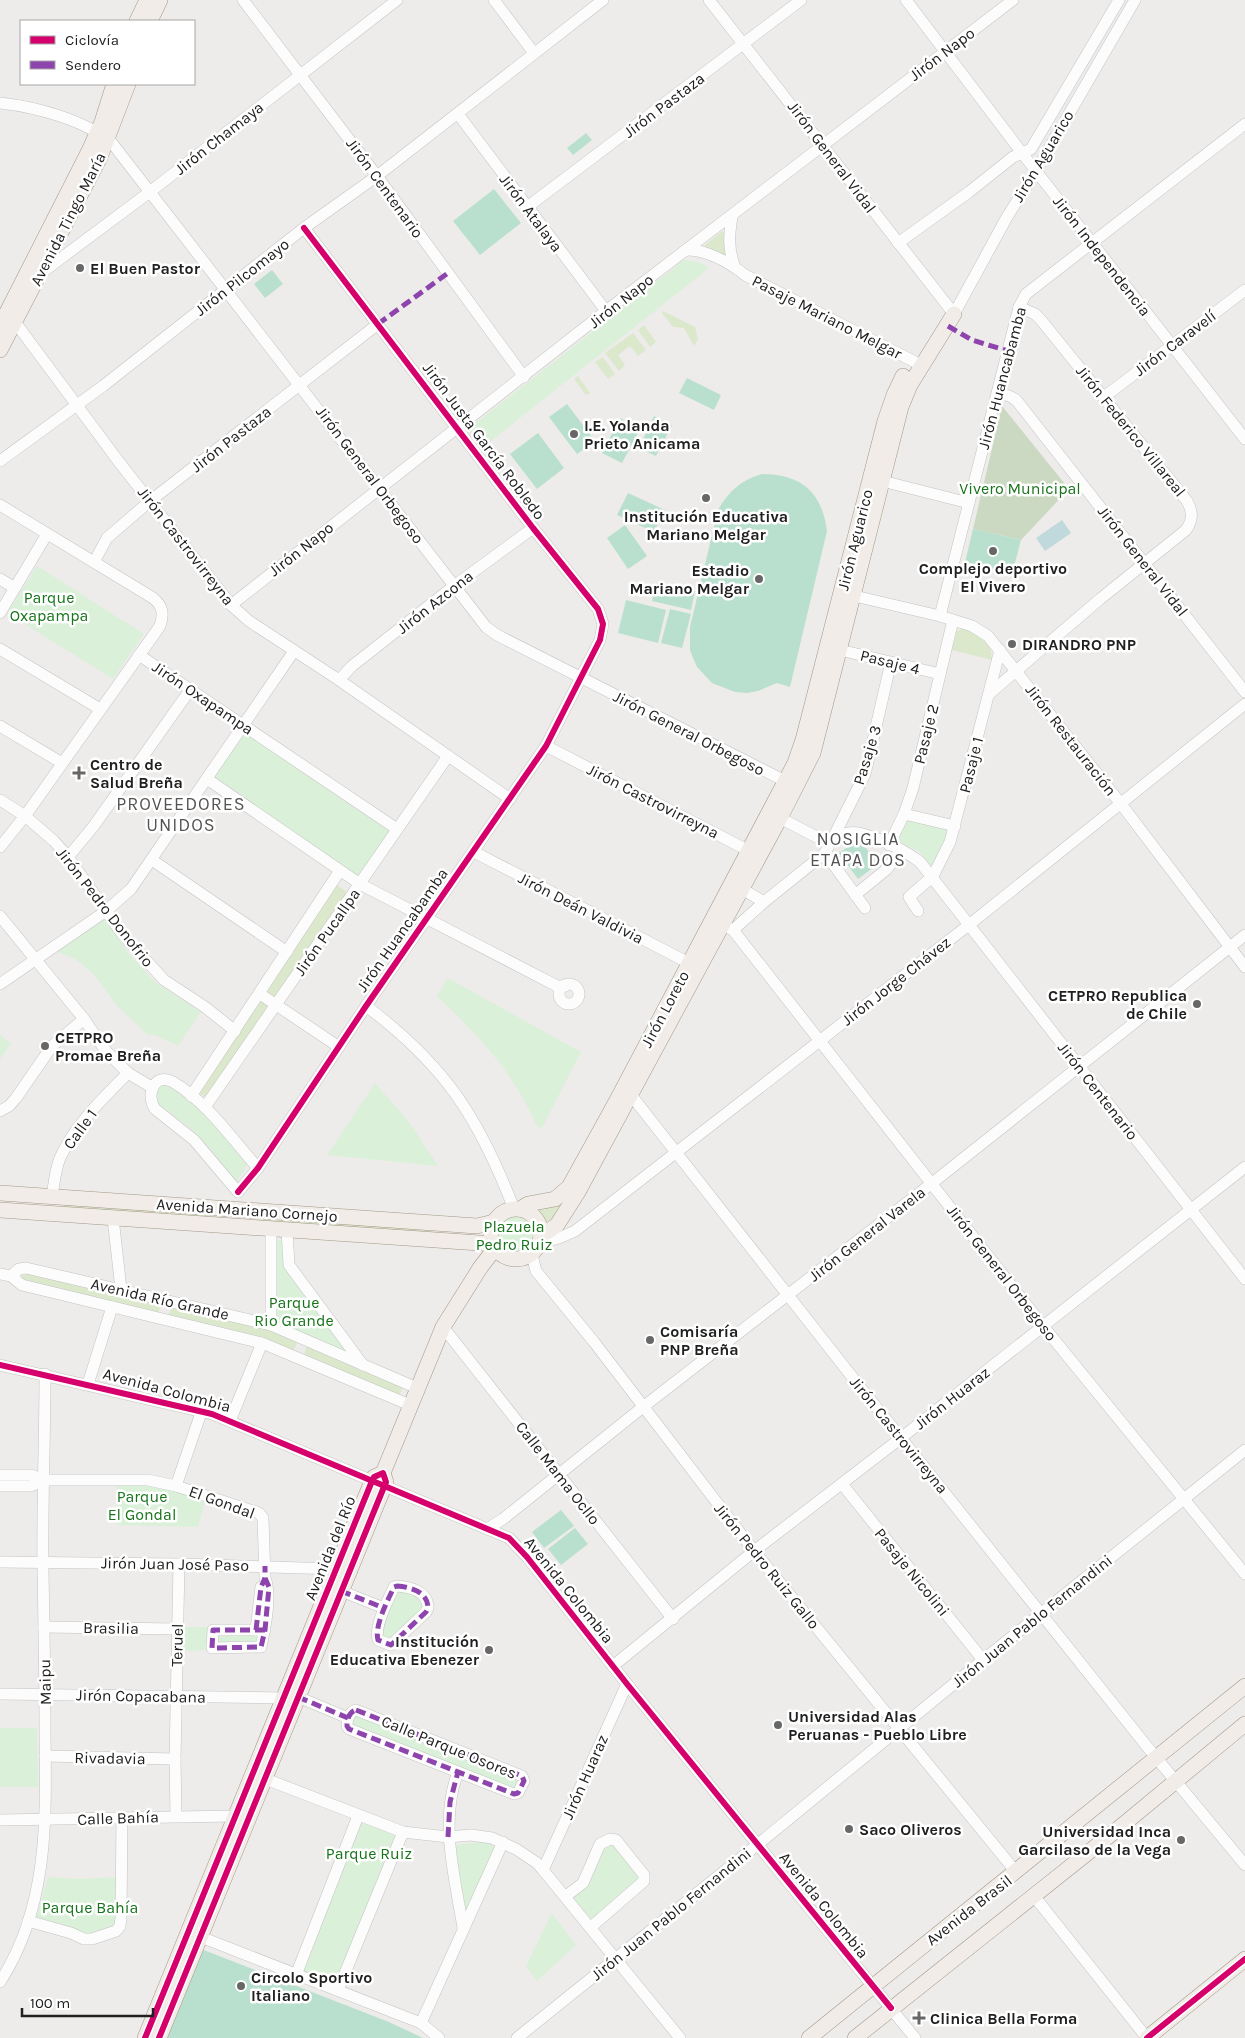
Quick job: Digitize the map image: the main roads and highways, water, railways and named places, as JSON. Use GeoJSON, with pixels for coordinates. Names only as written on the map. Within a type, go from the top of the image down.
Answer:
{"type":"FeatureCollection","features":[{"type":"Feature","properties":{"kind":"main road"},"geometry":{"type":"LineString","coordinates":[[137,20],[147,0]]}},
{"type":"Feature","properties":{"kind":"main road"},"geometry":{"type":"LineString","coordinates":[[150,20],[160,0]]}},
{"type":"Feature","properties":{"kind":"main road","name":"Avenida Tingo María"},"geometry":{"type":"LineString","coordinates":[[0,350],[7,322],[103,136],[114,85]]}},
{"type":"Feature","properties":{"kind":"main road","name":"Avenida Tingo María"},"geometry":{"type":"LineString","coordinates":[[7,322],[40,274],[128,85]]}},
{"type":"Feature","properties":{"kind":"main road","name":"Jirón Aguarico"},"geometry":{"type":"LineString","coordinates":[[791,784],[816,745],[840,650],[848,594],[887,416],[894,395],[944,319],[954,314]]}},
{"type":"Feature","properties":{"kind":"main road","name":"Jirón Aguarico"},"geometry":{"type":"LineString","coordinates":[[791,784],[882,481],[901,407],[916,363]]}},
{"type":"Feature","properties":{"kind":"main road","name":"Jirón Loreto"},"geometry":{"type":"LineString","coordinates":[[517,1209],[528,1204],[555,1199],[569,1187],[728,928],[754,853],[780,818],[791,784]]}},
{"type":"Feature","properties":{"kind":"main road","name":"Jirón Loreto"},"geometry":{"type":"LineString","coordinates":[[538,1243],[557,1225],[563,1216],[627,1093],[689,963],[754,853],[791,784]]}},
{"type":"Feature","properties":{"kind":"main road","name":"Avenida Mariano Cornejo"},"geometry":{"type":"LineString","coordinates":[[0,1193],[477,1226],[494,1222]]}},
{"type":"Feature","properties":{"kind":"main road"},"geometry":{"type":"LineString","coordinates":[[53,1214],[44,1205],[54,1197]]}},
{"type":"Feature","properties":{"kind":"main road"},"geometry":{"type":"LineString","coordinates":[[227,1226],[224,1217],[237,1209],[249,1219],[245,1227]]}},
{"type":"Feature","properties":{"kind":"main road"},"geometry":{"type":"LineString","coordinates":[[517,1209],[533,1215],[538,1221],[538,1243],[522,1258],[509,1257],[498,1251],[492,1237],[494,1222],[502,1213],[517,1209]]}},
{"type":"Feature","properties":{"kind":"main road","name":"Avenida Mariano Cornejo"},"geometry":{"type":"LineString","coordinates":[[0,1210],[494,1245]]}},
{"type":"Feature","properties":{"kind":"main road"},"geometry":{"type":"LineString","coordinates":[[437,1240],[438,1223]]}},
{"type":"Feature","properties":{"kind":"main road","name":"Avenida del Río"},"geometry":{"type":"LineString","coordinates":[[145,2038],[193,1934],[443,1326],[490,1255],[494,1245]]}},
{"type":"Feature","properties":{"kind":"main road","name":"Avenida del Río"},"geometry":{"type":"LineString","coordinates":[[474,1279],[487,1267],[509,1257]]}},
{"type":"Feature","properties":{"kind":"main road","name":"Avenida del Río"},"geometry":{"type":"LineString","coordinates":[[290,1698],[342,1591],[342,1571]]}},
{"type":"Feature","properties":{"kind":"main road","name":"Avenida Brasil"},"geometry":{"type":"LineString","coordinates":[[809,2038],[1245,1686]]}},
{"type":"Feature","properties":{"kind":"main road","name":"Avenida Brasil"},"geometry":{"type":"LineString","coordinates":[[855,2038],[1034,1896],[1245,1724]]}},
{"type":"Feature","properties":{"kind":"main road","name":"Avenida del Río"},"geometry":{"type":"LineString","coordinates":[[158,2038],[235,1816],[258,1777]]}},
{"type":"Feature","properties":{"kind":"main road"},"geometry":{"type":"LineString","coordinates":[[1147,2038],[1245,1959]]}},
{"type":"Feature","properties":{"kind":"water"},"geometry":{"type":"Polygon","coordinates":[[[1062,520],[1071,533],[1045,551],[1036,538],[1062,520]]]}},
{"type":"Feature","properties":{"kind":"place","name":"El Buen Pastor"},"geometry":{"type":"Point","coordinates":[80,268]}},
{"type":"Feature","properties":{"kind":"place","name":"I.E. Yolanda Prieto Anicama"},"geometry":{"type":"Point","coordinates":[574,434]}},
{"type":"Feature","properties":{"kind":"place","name":"Institución Educativa Mariano Melgar"},"geometry":{"type":"Point","coordinates":[706,498]}},
{"type":"Feature","properties":{"kind":"place","name":"Complejo deportivo El Vivero"},"geometry":{"type":"Point","coordinates":[993,551]}},
{"type":"Feature","properties":{"kind":"place","name":"Estadio Mariano Melgar"},"geometry":{"type":"Point","coordinates":[759,579]}},
{"type":"Feature","properties":{"kind":"place","name":"DIRANDRO PNP"},"geometry":{"type":"Point","coordinates":[1012,644]}},
{"type":"Feature","properties":{"kind":"place","name":"Centro de Salud Breña"},"geometry":{"type":"Point","coordinates":[79,773]}},
{"type":"Feature","properties":{"kind":"place","name":"CETPRO Republica de Chile"},"geometry":{"type":"Point","coordinates":[1197,1004]}},
{"type":"Feature","properties":{"kind":"place","name":"CETPRO Promae Breña"},"geometry":{"type":"Point","coordinates":[45,1046]}},
{"type":"Feature","properties":{"kind":"place","name":"Comisaría PNP Breña"},"geometry":{"type":"Point","coordinates":[650,1340]}},
{"type":"Feature","properties":{"kind":"place","name":"Institución Educativa Ebenezer"},"geometry":{"type":"Point","coordinates":[489,1650]}},
{"type":"Feature","properties":{"kind":"place","name":"Universidad Alas Peruanas - Pueblo Libre"},"geometry":{"type":"Point","coordinates":[778,1725]}},
{"type":"Feature","properties":{"kind":"place","name":"Saco Oliveros"},"geometry":{"type":"Point","coordinates":[849,1829]}},
{"type":"Feature","properties":{"kind":"place","name":"Universidad Inca Garcilaso de la Vega"},"geometry":{"type":"Point","coordinates":[1181,1840]}},
{"type":"Feature","properties":{"kind":"place","name":"Circolo Sportivo Italiano"},"geometry":{"type":"Point","coordinates":[241,1986]}},
{"type":"Feature","properties":{"kind":"place","name":"Clinica Bella Forma"},"geometry":{"type":"Point","coordinates":[919,2018]}},
{"type":"Feature","properties":{"kind":"district","name":"PROVEEDORES UNIDOS"},"geometry":{"type":"Point","coordinates":[181,814]}},
{"type":"Feature","properties":{"kind":"district","name":"NOSIGLIA ETAPA DOS"},"geometry":{"type":"Point","coordinates":[858,850]}},
{"type":"Feature","properties":{"kind":"park label","name":"Vivero Municipal"},"geometry":{"type":"Point","coordinates":[1020,488]}},
{"type":"Feature","properties":{"kind":"park label","name":"Parque Oxapampa"},"geometry":{"type":"Point","coordinates":[49,606]}},
{"type":"Feature","properties":{"kind":"park label","name":"Plazuela Pedro Ruiz"},"geometry":{"type":"Point","coordinates":[514,1235]}},
{"type":"Feature","properties":{"kind":"park label","name":"Parque Rio Grande"},"geometry":{"type":"Point","coordinates":[294,1311]}},
{"type":"Feature","properties":{"kind":"park label","name":"Parque El Gondal"},"geometry":{"type":"Point","coordinates":[142,1505]}},
{"type":"Feature","properties":{"kind":"park label","name":"Parque Ruiz"},"geometry":{"type":"Point","coordinates":[369,1853]}},
{"type":"Feature","properties":{"kind":"park label","name":"Parque Bahía"},"geometry":{"type":"Point","coordinates":[90,1907]}}]}
